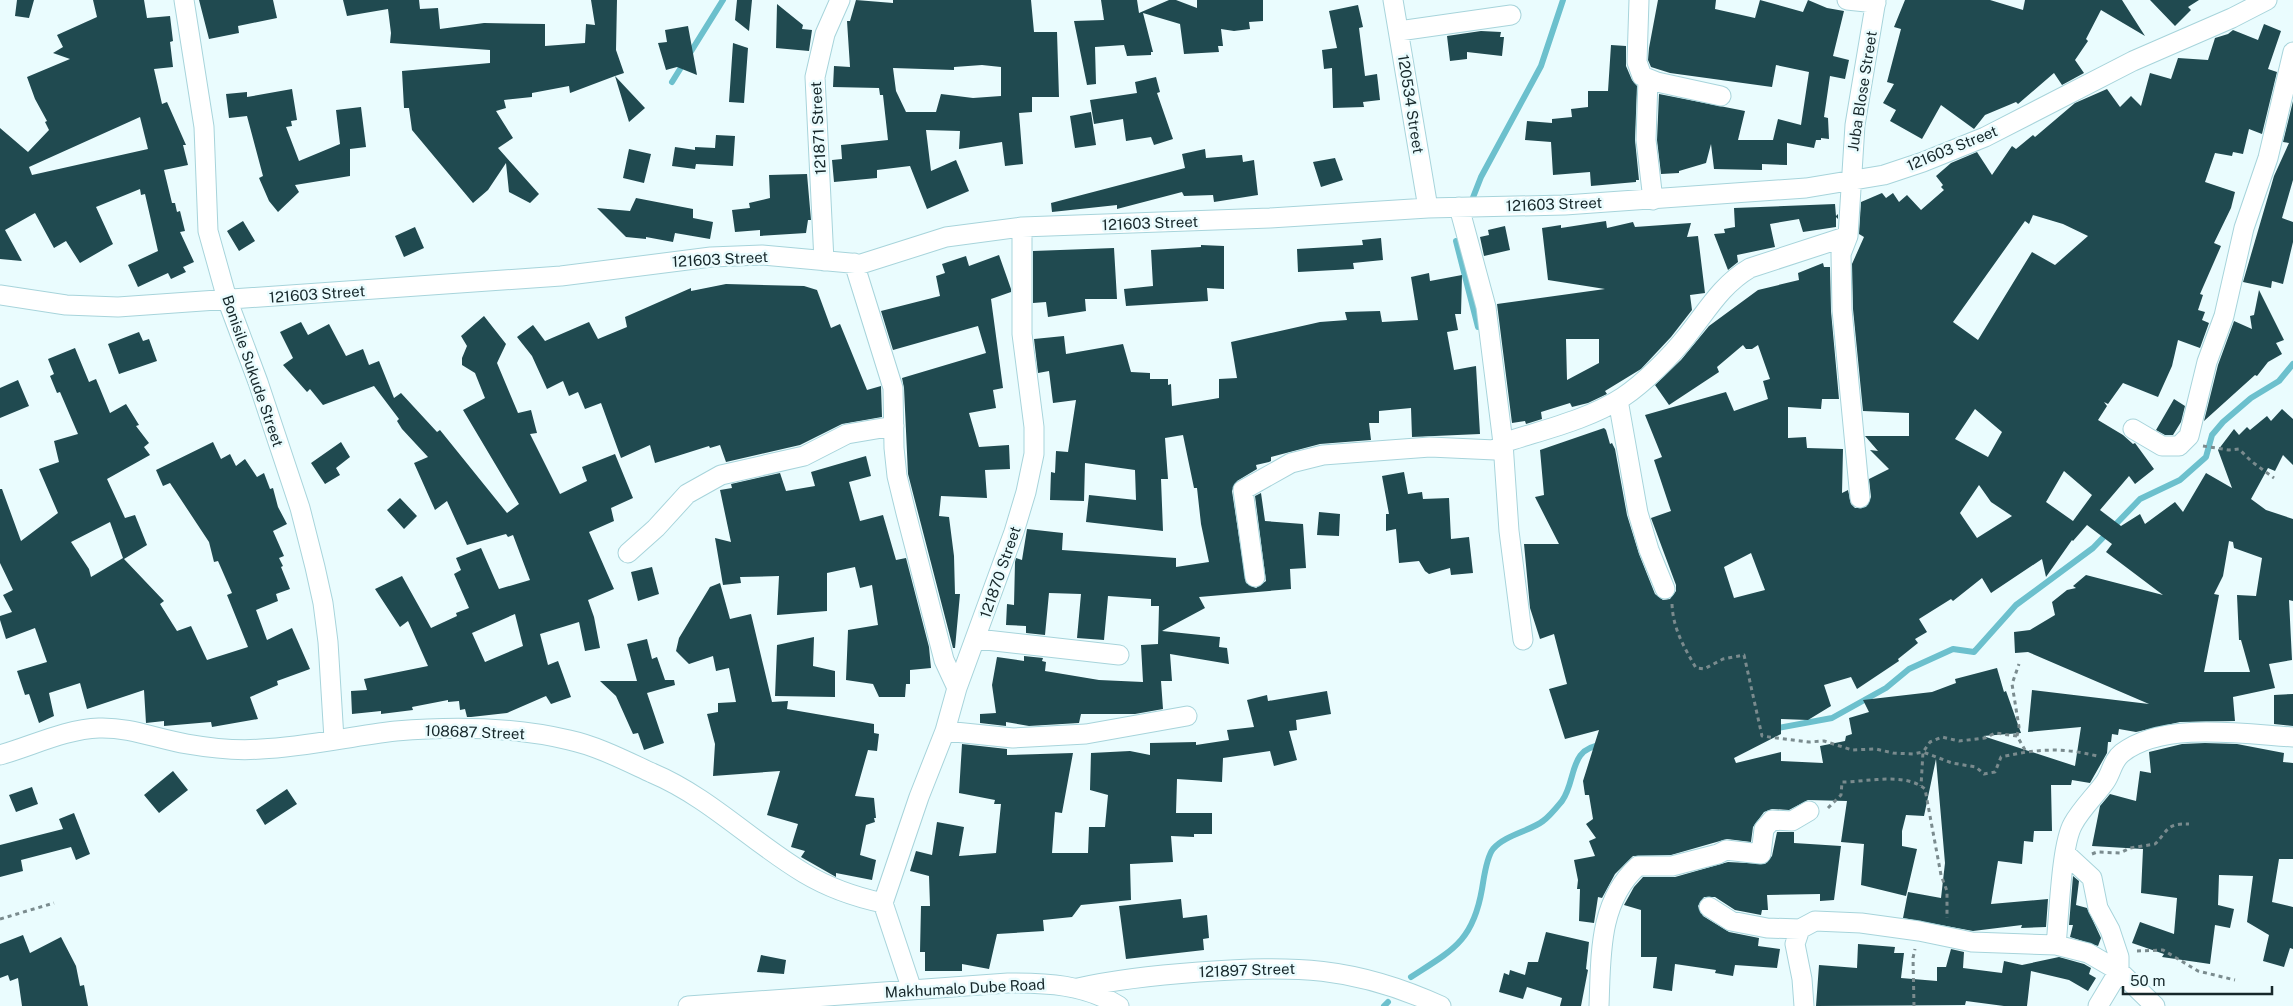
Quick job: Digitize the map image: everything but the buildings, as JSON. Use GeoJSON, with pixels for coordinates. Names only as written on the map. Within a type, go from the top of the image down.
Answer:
{"type":"FeatureCollection","features":[{"type":"Feature","properties":{"kind":"street","name":"Bonisile Sukude Street"},"geometry":{"type":"LineString","coordinates":[[184,0],[204,128],[208,231],[227,300],[258,382],[300,508],[315,567],[323,604],[328,642],[334,740]]}},
{"type":"Feature","properties":{"kind":"street","name":"121871 Street"},"geometry":{"type":"LineString","coordinates":[[824,261],[815,77],[825,34],[840,0]]}},
{"type":"Feature","properties":{"kind":"street","name":"120534 Street"},"geometry":{"type":"LineString","coordinates":[[1393,0],[1428,208]]}},
{"type":"Feature","properties":{"kind":"street"},"geometry":{"type":"LineString","coordinates":[[1639,0],[1638,71],[1648,79],[1721,96]]}},
{"type":"Feature","properties":{"kind":"street"},"geometry":{"type":"LineString","coordinates":[[1847,0],[1876,2]]}},
{"type":"Feature","properties":{"kind":"street","name":"121603 Street"},"geometry":{"type":"LineString","coordinates":[[0,295],[66,304],[118,307],[561,276],[710,257],[762,255],[854,263],[880,260],[946,237],[977,231],[1022,227],[1270,218],[1428,208],[1653,200],[1806,188],[1884,175],[1923,162],[1985,137],[2133,61],[2232,18],[2267,0]]}},
{"type":"Feature","properties":{"kind":"street","name":"Juba Blose Street"},"geometry":{"type":"LineString","coordinates":[[1860,498],[1840,284],[1841,254],[1848,236],[1855,125],[1876,2]]}},
{"type":"Feature","properties":{"kind":"street"},"geometry":{"type":"LineString","coordinates":[[1398,30],[1511,15]]}},
{"type":"Feature","properties":{"kind":"street"},"geometry":{"type":"LineString","coordinates":[[2133,429],[2162,446],[2179,446],[2189,436],[2207,362],[2224,316],[2244,228],[2268,158],[2293,52]]}},
{"type":"Feature","properties":{"kind":"street"},"geometry":{"type":"LineString","coordinates":[[1648,79],[1646,130],[1653,200]]}},
{"type":"Feature","properties":{"kind":"street"},"geometry":{"type":"LineString","coordinates":[[1459,207],[1486,307],[1503,443],[1509,532],[1523,640]]}},
{"type":"Feature","properties":{"kind":"street","name":"121870 Street"},"geometry":{"type":"LineString","coordinates":[[883,904],[919,797],[945,731],[957,688],[1014,532],[1026,492],[1034,454],[1034,427],[1022,334],[1022,227]]}},
{"type":"Feature","properties":{"kind":"street"},"geometry":{"type":"LineString","coordinates":[[1255,577],[1243,490],[1292,463],[1323,455],[1430,446],[1495,450],[1503,443],[1566,422],[1618,400],[1649,374],[1686,337],[1714,298],[1736,276],[1750,268],[1848,236]]}},
{"type":"Feature","properties":{"kind":"street"},"geometry":{"type":"LineString","coordinates":[[854,263],[893,388],[894,448],[902,494],[944,660],[957,688]]}},
{"type":"Feature","properties":{"kind":"street"},"geometry":{"type":"LineString","coordinates":[[1618,400],[1638,513],[1649,550],[1666,589]]}},
{"type":"Feature","properties":{"kind":"street"},"geometry":{"type":"LineString","coordinates":[[628,553],[656,528],[687,494],[721,475],[804,456],[847,434],[894,426]]}},
{"type":"Feature","properties":{"kind":"street"},"geometry":{"type":"LineString","coordinates":[[976,639],[1119,655]]}},
{"type":"Feature","properties":{"kind":"street"},"geometry":{"type":"LineString","coordinates":[[945,731],[1013,738],[1086,734],[1187,716]]}},
{"type":"Feature","properties":{"kind":"street","name":"108687 Street"},"geometry":{"type":"LineString","coordinates":[[0,755],[78,730],[97,728],[118,728],[188,744],[245,750],[298,745],[398,731],[478,729],[515,731],[571,740],[654,774],[685,789],[718,810],[804,874],[834,889],[883,904]]}},
{"type":"Feature","properties":{"kind":"street"},"geometry":{"type":"LineString","coordinates":[[2056,945],[2072,859],[2072,825],[2107,779],[2115,760],[2139,742],[2182,734],[2217,733],[2293,737]]}},
{"type":"Feature","properties":{"kind":"street"},"geometry":{"type":"LineString","coordinates":[[1599,1006],[1603,930],[1625,878],[1638,866],[1672,866],[1726,850],[1760,854],[1764,829],[1772,820],[1792,821],[1810,811]]}},
{"type":"Feature","properties":{"kind":"street"},"geometry":{"type":"LineString","coordinates":[[2072,859],[2092,878],[2098,908],[2110,930],[2119,957],[2119,971],[2098,1006]]}},
{"type":"Feature","properties":{"kind":"street"},"geometry":{"type":"LineString","coordinates":[[883,904],[912,990]]}},
{"type":"Feature","properties":{"kind":"street"},"geometry":{"type":"LineString","coordinates":[[1710,907],[1731,921],[1768,928],[1800,929],[1815,921],[1861,923],[1981,942],[2056,945],[2088,953],[2119,971],[2155,1006]]}},
{"type":"Feature","properties":{"kind":"street"},"geometry":{"type":"LineString","coordinates":[[1800,929],[1795,944],[1802,979],[1804,1006]]}},
{"type":"Feature","properties":{"kind":"street","name":"121897 Street"},"geometry":{"type":"LineString","coordinates":[[1078,988],[1164,974],[1246,967],[1298,968],[1338,972],[1381,982],[1441,1006]]}},
{"type":"Feature","properties":{"kind":"street","name":"Makhumalo Dube Road"},"geometry":{"type":"LineString","coordinates":[[688,1006],[1008,983],[1056,984],[1078,988],[1119,1006]]}},
{"type":"Feature","properties":{"kind":"path"},"geometry":{"type":"LineString","coordinates":[[2216,449],[2239,448],[2251,461],[2274,478]]}},
{"type":"Feature","properties":{"kind":"path"},"geometry":{"type":"LineString","coordinates":[[1666,589],[1672,603],[1673,618],[1679,638],[1696,668],[1704,669],[1723,659],[1744,655],[1762,736],[1809,742],[1824,741],[1852,750],[1876,749],[1893,753],[1914,754],[1923,752],[1952,763],[1976,767],[1984,774],[1995,772],[2001,757],[2026,750],[2072,750],[2115,760]]}},
{"type":"Feature","properties":{"kind":"path"},"geometry":{"type":"LineString","coordinates":[[2019,664],[2012,684],[2019,727],[2017,736],[2026,750]]}},
{"type":"Feature","properties":{"kind":"path"},"geometry":{"type":"LineString","coordinates":[[1921,786],[1923,752],[1930,742],[1942,738],[1959,741],[1985,738],[1995,733],[2017,736]]}},
{"type":"Feature","properties":{"kind":"path"},"geometry":{"type":"LineString","coordinates":[[1810,811],[1829,808],[1841,796],[1842,782],[1891,779],[1918,782],[1925,789],[1941,875],[1947,891],[1946,936]]}},
{"type":"Feature","properties":{"kind":"path"},"geometry":{"type":"LineString","coordinates":[[2072,859],[2097,852],[2120,853],[2130,848],[2155,844],[2166,829],[2174,825],[2189,824]]}},
{"type":"Feature","properties":{"kind":"path"},"geometry":{"type":"LineString","coordinates":[[0,919],[54,903]]}},
{"type":"Feature","properties":{"kind":"path"},"geometry":{"type":"LineString","coordinates":[[1914,1006],[1913,958],[1919,931]]}},
{"type":"Feature","properties":{"kind":"path"},"geometry":{"type":"LineString","coordinates":[[2117,951],[2127,948],[2138,951],[2163,950],[2198,971],[2235,980]]}},
{"type":"Feature","properties":{"kind":"waterway"},"geometry":{"type":"LineString","coordinates":[[672,82],[723,0]]}},
{"type":"Feature","properties":{"kind":"waterway"},"geometry":{"type":"LineString","coordinates":[[1472,200],[1481,177],[1541,66],[1563,0]]}},
{"type":"Feature","properties":{"kind":"waterway"},"geometry":{"type":"LineString","coordinates":[[1456,241],[1478,327]]}},
{"type":"Feature","properties":{"kind":"waterway"},"geometry":{"type":"LineString","coordinates":[[1773,729],[1832,718],[1886,688],[1909,669],[1953,649],[1974,652],[2016,605],[2093,548],[2140,499],[2180,480],[2206,457],[2212,435],[2223,422],[2251,398],[2279,381],[2293,364]]}},
{"type":"Feature","properties":{"kind":"waterway"},"geometry":{"type":"LineString","coordinates":[[1411,977],[1450,951],[1467,933],[1478,907],[1487,863],[1493,849],[1504,840],[1538,824],[1548,817],[1567,793],[1579,758],[1592,747],[1603,745]]}},
{"type":"Feature","properties":{"kind":"waterway"},"geometry":{"type":"LineString","coordinates":[[1384,1006],[1388,1002]]}}]}
